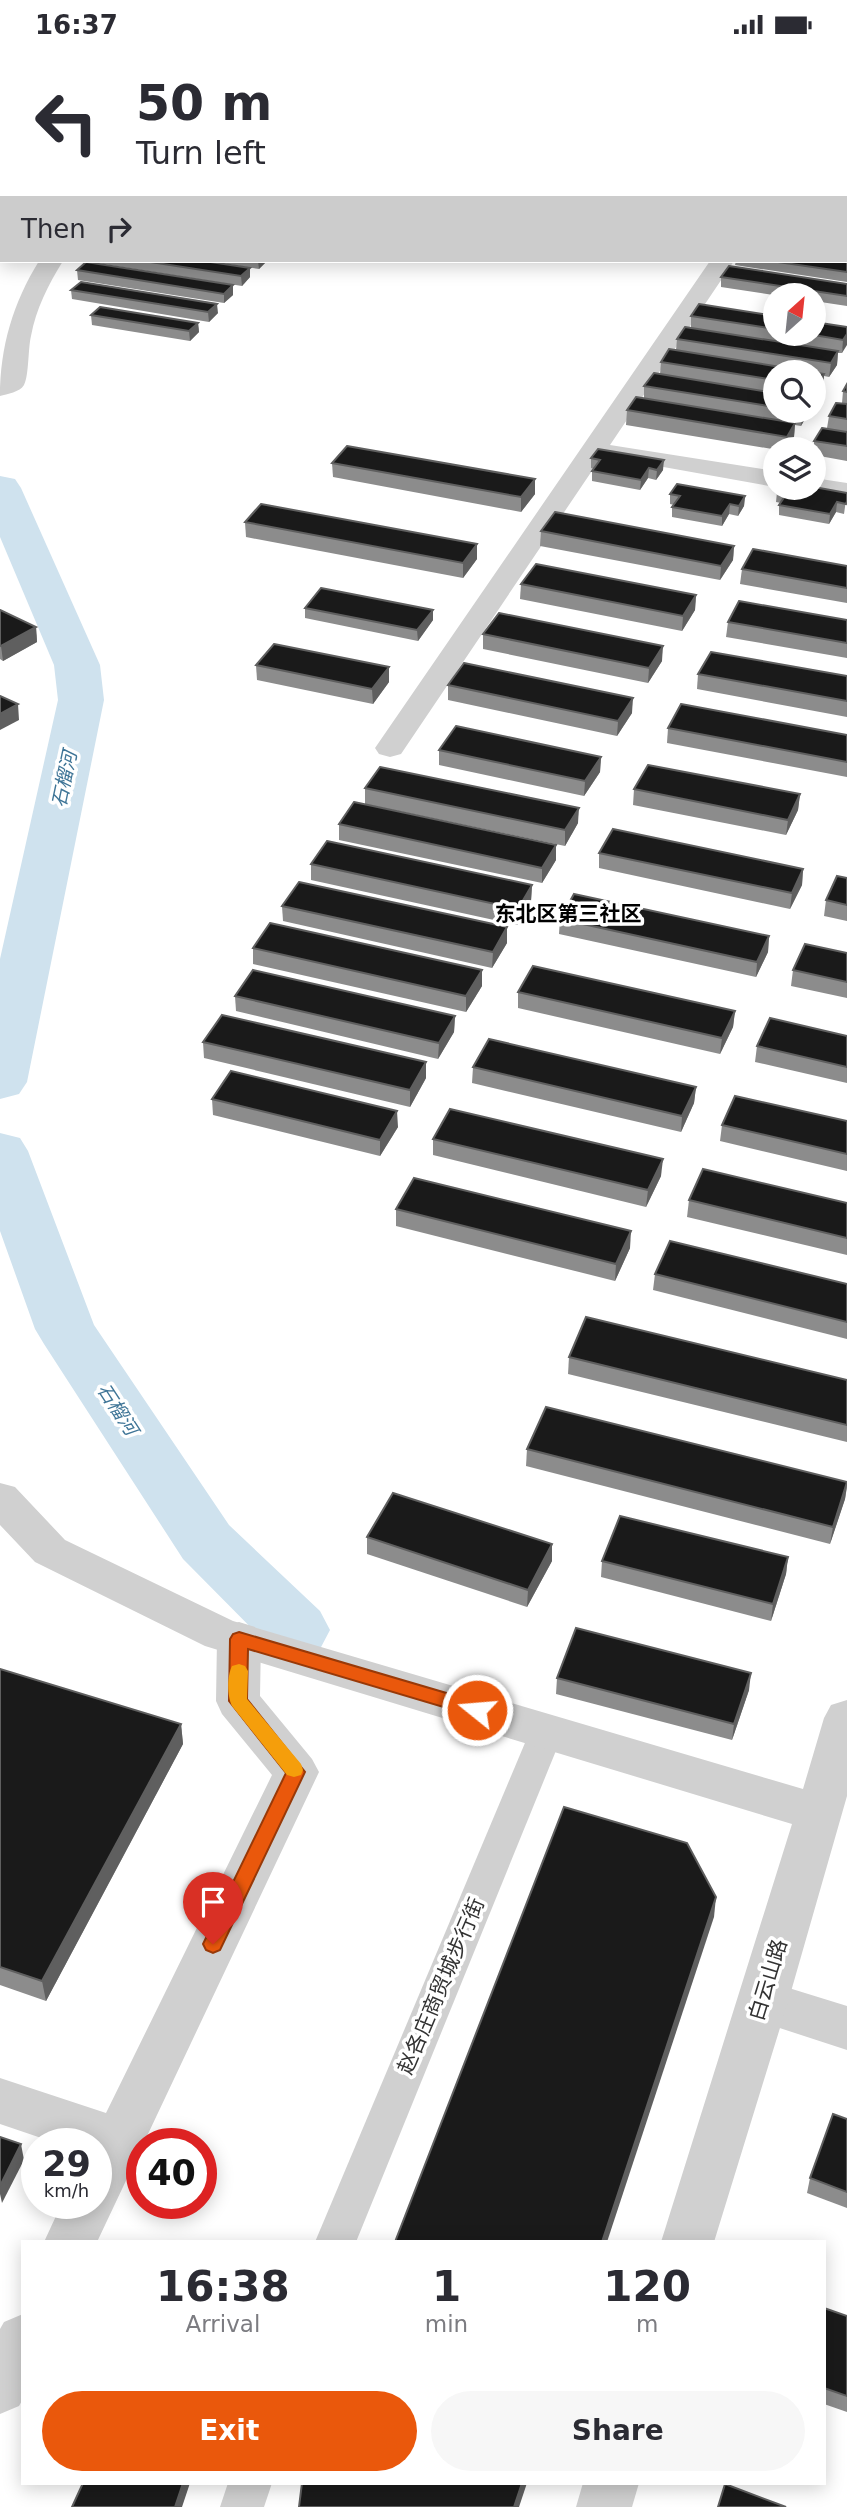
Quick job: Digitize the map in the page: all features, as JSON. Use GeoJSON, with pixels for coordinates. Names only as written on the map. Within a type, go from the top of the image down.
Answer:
{"type":"FeatureCollection","features":[{"type":"Feature","properties":{"kind":"street"},"geometry":{"type":"LineString","coordinates":[[0,388],[13,383],[14,347],[23,309],[50,263]]}},
{"type":"Feature","properties":{"kind":"street"},"geometry":{"type":"LineString","coordinates":[[390,748],[721,263]]}},
{"type":"Feature","properties":{"kind":"street"},"geometry":{"type":"LineString","coordinates":[[593,449],[763,477]]}},
{"type":"Feature","properties":{"kind":"street"},"geometry":{"type":"LineString","coordinates":[[826,488],[847,491]]}},
{"type":"Feature","properties":{"kind":"street"},"geometry":{"type":"LineString","coordinates":[[0,1498],[50,1551],[220,1634],[818,1813]]}},
{"type":"Feature","properties":{"kind":"street"},"geometry":{"type":"LineString","coordinates":[[112,2155],[296,1772],[238,1701],[239,1639]]}},
{"type":"Feature","properties":{"kind":"street","name":"白云山路"},"geometry":{"type":"LineString","coordinates":[[688,2240],[847,1718]]}},
{"type":"Feature","properties":{"kind":"street","name":"赵各庄商贸城步行街"},"geometry":{"type":"LineString","coordinates":[[336,2240],[547,1731]]}},
{"type":"Feature","properties":{"kind":"street"},"geometry":{"type":"LineString","coordinates":[[762,2002],[847,2028]]}},
{"type":"Feature","properties":{"kind":"street"},"geometry":{"type":"LineString","coordinates":[[0,2101],[119,2141]]}},
{"type":"Feature","properties":{"kind":"street"},"geometry":{"type":"LineString","coordinates":[[71,2240],[81,2219]]}},
{"type":"Feature","properties":{"kind":"street"},"geometry":{"type":"LineString","coordinates":[[0,2387],[21,2344]]}},
{"type":"Feature","properties":{"kind":"street"},"geometry":{"type":"LineString","coordinates":[[242,2507],[249,2485]]}},
{"type":"Feature","properties":{"kind":"street"},"geometry":{"type":"LineString","coordinates":[[604,2507],[610,2485]]}},
{"type":"Feature","properties":{"kind":"building"},"geometry":{"type":"Polygon","coordinates":[[[85,263],[92,263],[233,285],[224,294],[77,270],[85,263]]]}},
{"type":"Feature","properties":{"kind":"building"},"geometry":{"type":"Polygon","coordinates":[[[157,263],[217,263],[250,268],[241,276],[157,263]]]}},
{"type":"Feature","properties":{"kind":"building"},"geometry":{"type":"Polygon","coordinates":[[[785,263],[847,263],[847,272],[785,263]]]}},
{"type":"Feature","properties":{"kind":"building"},"geometry":{"type":"Polygon","coordinates":[[[729,266],[847,284],[847,296],[826,293],[826,283],[763,283],[721,277],[729,266]]]}},
{"type":"Feature","properties":{"kind":"building"},"geometry":{"type":"Polygon","coordinates":[[[81,282],[217,304],[208,312],[71,290],[81,282]]]}},
{"type":"Feature","properties":{"kind":"building"},"geometry":{"type":"Polygon","coordinates":[[[699,304],[763,314],[763,327],[691,316],[699,304]]]}},
{"type":"Feature","properties":{"kind":"building"},"geometry":{"type":"Polygon","coordinates":[[[100,307],[198,323],[189,331],[91,315],[100,307]]]}},
{"type":"Feature","properties":{"kind":"building"},"geometry":{"type":"Polygon","coordinates":[[[826,324],[847,327],[843,340],[826,337],[826,324]]]}},
{"type":"Feature","properties":{"kind":"building"},"geometry":{"type":"Polygon","coordinates":[[[685,327],[763,339],[763,347],[812,347],[838,351],[831,363],[826,360],[677,339],[685,327]]]}},
{"type":"Feature","properties":{"kind":"building"},"geometry":{"type":"Polygon","coordinates":[[[669,349],[763,364],[763,378],[661,362],[669,349]]]}},
{"type":"Feature","properties":{"kind":"building"},"geometry":{"type":"Polygon","coordinates":[[[654,373],[763,391],[763,405],[644,386],[654,373]]]}},
{"type":"Feature","properties":{"kind":"building"},"geometry":{"type":"Polygon","coordinates":[[[636,397],[763,418],[763,423],[795,423],[787,437],[627,410],[636,397]]]}},
{"type":"Feature","properties":{"kind":"building"},"geometry":{"type":"Polygon","coordinates":[[[836,403],[847,404],[847,419],[829,416],[836,403]]]}},
{"type":"Feature","properties":{"kind":"building"},"geometry":{"type":"Polygon","coordinates":[[[822,428],[847,432],[847,446],[826,443],[826,437],[816,437],[822,428]]]}},
{"type":"Feature","properties":{"kind":"building"},"geometry":{"type":"Polygon","coordinates":[[[347,446],[535,479],[521,497],[332,463],[347,446]]]}},
{"type":"Feature","properties":{"kind":"building"},"geometry":{"type":"Polygon","coordinates":[[[598,449],[664,460],[657,470],[649,468],[641,480],[592,471],[600,460],[591,458],[598,449]]]}},
{"type":"Feature","properties":{"kind":"building"},"geometry":{"type":"Polygon","coordinates":[[[677,484],[745,496],[739,506],[730,504],[722,516],[672,507],[680,496],[670,494],[677,484]]]}},
{"type":"Feature","properties":{"kind":"building"},"geometry":{"type":"Polygon","coordinates":[[[826,489],[847,493],[846,504],[837,502],[830,514],[779,505],[782,500],[826,500],[826,489]]]}},
{"type":"Feature","properties":{"kind":"building"},"geometry":{"type":"Polygon","coordinates":[[[261,504],[477,544],[463,563],[245,522],[261,504]]]}},
{"type":"Feature","properties":{"kind":"building"},"geometry":{"type":"Polygon","coordinates":[[[555,512],[734,546],[721,566],[541,531],[555,512]]]}},
{"type":"Feature","properties":{"kind":"building"},"geometry":{"type":"Polygon","coordinates":[[[753,549],[847,566],[847,588],[742,569],[753,549]]]}},
{"type":"Feature","properties":{"kind":"building"},"geometry":{"type":"Polygon","coordinates":[[[536,564],[696,595],[683,616],[521,584],[536,564]]]}},
{"type":"Feature","properties":{"kind":"building"},"geometry":{"type":"Polygon","coordinates":[[[321,588],[433,610],[417,630],[305,608],[321,588]]]}},
{"type":"Feature","properties":{"kind":"building"},"geometry":{"type":"Polygon","coordinates":[[[739,601],[847,620],[847,643],[728,622],[739,601]]]}},
{"type":"Feature","properties":{"kind":"building"},"geometry":{"type":"Polygon","coordinates":[[[0,610],[36,627],[1,646],[0,610]]]}},
{"type":"Feature","properties":{"kind":"building"},"geometry":{"type":"Polygon","coordinates":[[[499,613],[663,646],[649,668],[483,634],[499,613]]]}},
{"type":"Feature","properties":{"kind":"building"},"geometry":{"type":"Polygon","coordinates":[[[274,644],[389,667],[372,689],[256,665],[274,644]]]}},
{"type":"Feature","properties":{"kind":"building"},"geometry":{"type":"Polygon","coordinates":[[[711,652],[847,676],[847,701],[698,674],[711,652]]]}},
{"type":"Feature","properties":{"kind":"building"},"geometry":{"type":"Polygon","coordinates":[[[464,663],[633,698],[618,721],[448,685],[464,663]]]}},
{"type":"Feature","properties":{"kind":"building"},"geometry":{"type":"Polygon","coordinates":[[[0,696],[18,704],[0,714],[0,696]]]}},
{"type":"Feature","properties":{"kind":"building"},"geometry":{"type":"Polygon","coordinates":[[[681,704],[847,735],[847,762],[668,728],[681,704]]]}},
{"type":"Feature","properties":{"kind":"building"},"geometry":{"type":"Polygon","coordinates":[[[456,726],[601,757],[585,781],[439,750],[456,726]]]}},
{"type":"Feature","properties":{"kind":"building"},"geometry":{"type":"Polygon","coordinates":[[[648,765],[800,794],[788,820],[634,789],[648,765]]]}},
{"type":"Feature","properties":{"kind":"building"},"geometry":{"type":"Polygon","coordinates":[[[380,767],[579,808],[565,830],[365,788],[380,767]]]}},
{"type":"Feature","properties":{"kind":"building"},"geometry":{"type":"Polygon","coordinates":[[[354,802],[556,845],[542,868],[339,824],[354,802]]]}},
{"type":"Feature","properties":{"kind":"building"},"geometry":{"type":"Polygon","coordinates":[[[613,829],[803,869],[792,893],[599,853],[613,829]]]}},
{"type":"Feature","properties":{"kind":"building"},"geometry":{"type":"Polygon","coordinates":[[[327,841],[532,885],[518,909],[311,864],[327,841]]]}},
{"type":"Feature","properties":{"kind":"building"},"geometry":{"type":"Polygon","coordinates":[[[837,876],[847,878],[847,905],[826,900],[837,876]]]}},
{"type":"Feature","properties":{"kind":"building"},"geometry":{"type":"Polygon","coordinates":[[[299,882],[507,927],[493,952],[282,906],[299,882]]]}},
{"type":"Feature","properties":{"kind":"building"},"geometry":{"type":"Polygon","coordinates":[[[574,894],[769,936],[757,962],[560,919],[574,894]]]}},
{"type":"Feature","properties":{"kind":"building"},"geometry":{"type":"Polygon","coordinates":[[[270,923],[482,970],[466,996],[253,948],[270,923]]]}},
{"type":"Feature","properties":{"kind":"building"},"geometry":{"type":"Polygon","coordinates":[[[805,944],[847,953],[847,982],[793,970],[805,944]]]}},
{"type":"Feature","properties":{"kind":"building"},"geometry":{"type":"Polygon","coordinates":[[[533,966],[735,1011],[722,1038],[518,992],[533,966]]]}},
{"type":"Feature","properties":{"kind":"building"},"geometry":{"type":"Polygon","coordinates":[[[253,970],[455,1016],[439,1043],[235,996],[253,970]]]}},
{"type":"Feature","properties":{"kind":"building"},"geometry":{"type":"Polygon","coordinates":[[[222,1015],[426,1062],[410,1090],[203,1042],[222,1015]]]}},
{"type":"Feature","properties":{"kind":"building"},"geometry":{"type":"Polygon","coordinates":[[[770,1018],[847,1036],[847,1067],[757,1046],[770,1018]]]}},
{"type":"Feature","properties":{"kind":"building"},"geometry":{"type":"Polygon","coordinates":[[[489,1039],[696,1087],[682,1116],[473,1067],[489,1039]]]}},
{"type":"Feature","properties":{"kind":"building"},"geometry":{"type":"Polygon","coordinates":[[[231,1071],[397,1111],[380,1140],[212,1099],[231,1071]]]}},
{"type":"Feature","properties":{"kind":"building"},"geometry":{"type":"Polygon","coordinates":[[[735,1096],[847,1121],[847,1154],[722,1125],[735,1096]]]}},
{"type":"Feature","properties":{"kind":"building"},"geometry":{"type":"Polygon","coordinates":[[[450,1109],[663,1159],[648,1190],[433,1139],[450,1109]]]}},
{"type":"Feature","properties":{"kind":"building"},"geometry":{"type":"Polygon","coordinates":[[[703,1169],[847,1203],[847,1238],[689,1200],[703,1169]]]}},
{"type":"Feature","properties":{"kind":"building"},"geometry":{"type":"Polygon","coordinates":[[[414,1178],[631,1231],[616,1264],[396,1209],[414,1178]]]}},
{"type":"Feature","properties":{"kind":"building"},"geometry":{"type":"Polygon","coordinates":[[[670,1241],[847,1284],[847,1322],[655,1274],[670,1241]]]}},
{"type":"Feature","properties":{"kind":"building"},"geometry":{"type":"Polygon","coordinates":[[[586,1317],[847,1380],[847,1425],[569,1357],[586,1317]]]}},
{"type":"Feature","properties":{"kind":"building"},"geometry":{"type":"Polygon","coordinates":[[[546,1407],[847,1482],[833,1527],[527,1449],[546,1407]]]}},
{"type":"Feature","properties":{"kind":"building"},"geometry":{"type":"Polygon","coordinates":[[[393,1493],[552,1544],[528,1590],[367,1537],[393,1493]]]}},
{"type":"Feature","properties":{"kind":"building"},"geometry":{"type":"Polygon","coordinates":[[[620,1516],[788,1557],[773,1604],[602,1561],[620,1516]]]}},
{"type":"Feature","properties":{"kind":"building"},"geometry":{"type":"Polygon","coordinates":[[[576,1628],[751,1673],[734,1724],[557,1678],[576,1628]]]}},
{"type":"Feature","properties":{"kind":"building"},"geometry":{"type":"Polygon","coordinates":[[[0,1669],[181,1724],[42,1981],[0,1967],[0,1669]]]}},
{"type":"Feature","properties":{"kind":"building"},"geometry":{"type":"Polygon","coordinates":[[[564,1807],[687,1843],[716,1897],[603,2240],[396,2240],[564,1807]]]}},
{"type":"Feature","properties":{"kind":"building"},"geometry":{"type":"Polygon","coordinates":[[[833,2114],[847,2119],[847,2192],[810,2178],[833,2114]]]}},
{"type":"Feature","properties":{"kind":"building"},"geometry":{"type":"Polygon","coordinates":[[[0,2137],[21,2144],[0,2186],[0,2137]]]}},
{"type":"Feature","properties":{"kind":"building"},"geometry":{"type":"Polygon","coordinates":[[[826,2309],[847,2316],[847,2396],[826,2389],[826,2309]]]}},
{"type":"Feature","properties":{"kind":"building"},"geometry":{"type":"Polygon","coordinates":[[[82,2485],[182,2485],[175,2507],[72,2507],[82,2485]]]}},
{"type":"Feature","properties":{"kind":"building"},"geometry":{"type":"Polygon","coordinates":[[[302,2485],[521,2485],[514,2507],[299,2507],[302,2485]]]}},
{"type":"Feature","properties":{"kind":"building"},"geometry":{"type":"Polygon","coordinates":[[[725,2485],[728,2485],[786,2507],[718,2507],[725,2485]]]}},
{"type":"Feature","properties":{"kind":"waterway","name":"石榴河"},"geometry":{"type":"LineString","coordinates":[[0,488],[77,665],[81,700],[0,1082]]}},
{"type":"Feature","properties":{"kind":"waterway","name":"石榴河"},"geometry":{"type":"LineString","coordinates":[[0,1151],[65,1329],[206,1542],[296,1630]]}},
{"type":"Feature","properties":{"kind":"slow traffic"},"geometry":{"type":"LineString","coordinates":[[239,1671],[238,1701],[294,1770]]}},
{"type":"Feature","properties":{"kind":"district","name":"东北区第三社区"},"geometry":{"type":"Point","coordinates":[568,914]}},
{"type":"Feature","properties":{"kind":"route"},"geometry":{"type":"LineString","coordinates":[[213,1944],[296,1772],[238,1701],[239,1639],[477,1710]]}}]}
